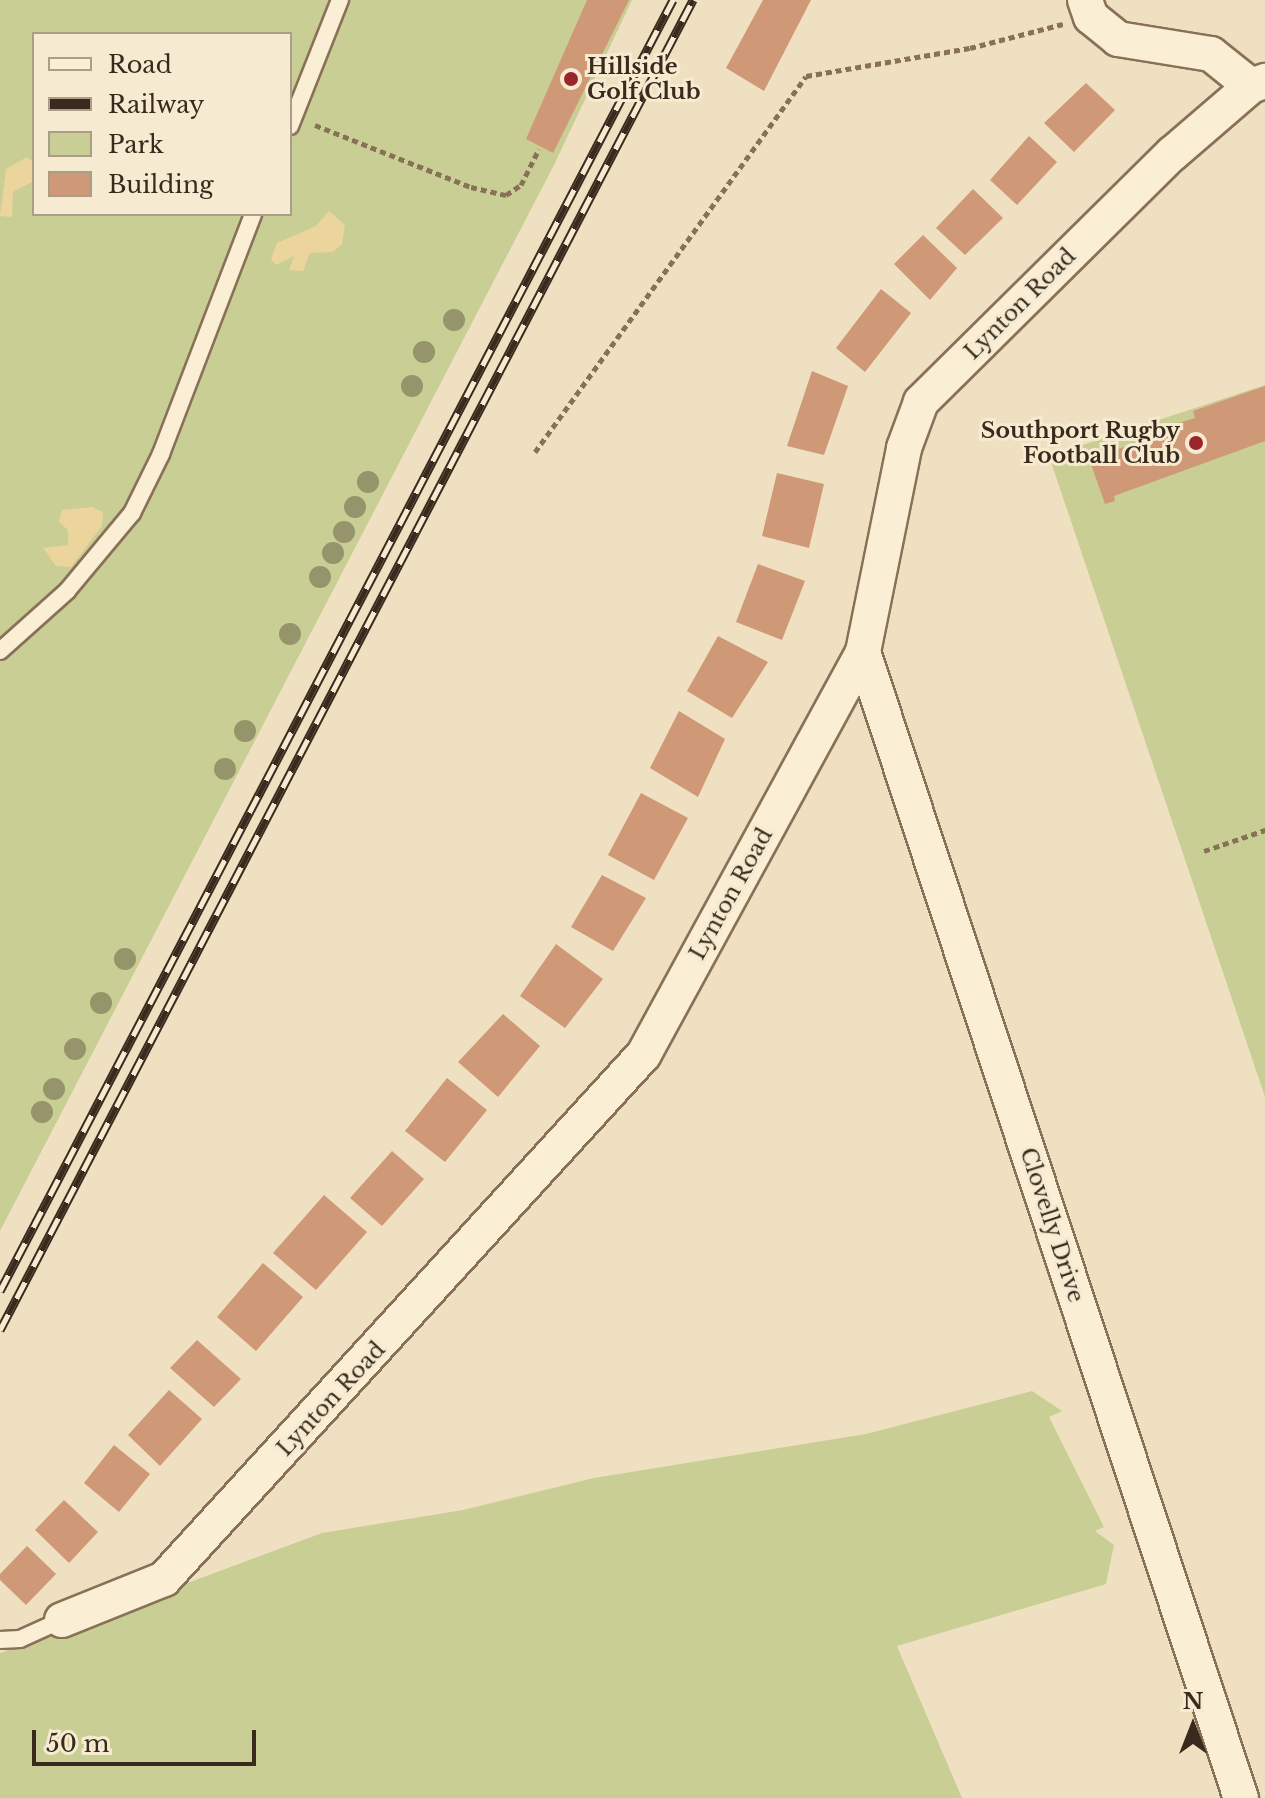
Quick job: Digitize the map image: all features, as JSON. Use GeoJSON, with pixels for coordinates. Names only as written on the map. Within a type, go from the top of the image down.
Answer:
{"type":"FeatureCollection","features":[{"type":"Feature","properties":{"kind":"street"},"geometry":{"type":"LineString","coordinates":[[1088,8],[1118,39],[1211,54],[1258,84]]}},
{"type":"Feature","properties":{"kind":"street","name":"Lynton Road"},"geometry":{"type":"LineString","coordinates":[[62,1620],[164,1579],[634,1067],[863,652],[904,448],[921,402],[1172,154],[1258,84]]}},
{"type":"Feature","properties":{"kind":"street","name":"Clovelly Drive"},"geometry":{"type":"LineString","coordinates":[[863,652],[1241,1798]]}},
{"type":"Feature","properties":{"kind":"lane"},"geometry":{"type":"LineString","coordinates":[[292,120],[340,0]]}},
{"type":"Feature","properties":{"kind":"lane"},"geometry":{"type":"LineString","coordinates":[[0,651],[67,591],[132,513],[161,454],[252,216]]}},
{"type":"Feature","properties":{"kind":"lane"},"geometry":{"type":"LineString","coordinates":[[0,1640],[20,1639],[62,1620]]}},
{"type":"Feature","properties":{"kind":"path"},"geometry":{"type":"LineString","coordinates":[[535,452],[806,76],[970,48],[1088,8]]}},
{"type":"Feature","properties":{"kind":"path"},"geometry":{"type":"LineString","coordinates":[[292,120],[490,193],[506,195],[521,185],[539,149]]}},
{"type":"Feature","properties":{"kind":"path"},"geometry":{"type":"LineString","coordinates":[[1204,851],[1265,830]]}},
{"type":"Feature","properties":{"kind":"green space","name":"Hillside Golf Club"},"geometry":{"type":"Polygon","coordinates":[[[0,0],[632,0],[554,165],[0,1231],[0,0]]]}},
{"type":"Feature","properties":{"kind":"green space"},"geometry":{"type":"Polygon","coordinates":[[[1265,385],[1265,1097],[1049,456],[1265,385]]]}},
{"type":"Feature","properties":{"kind":"green space"},"geometry":{"type":"Polygon","coordinates":[[[1032,1391],[1062,1411],[1049,1417],[1104,1527],[1095,1531],[1114,1545],[1106,1584],[897,1646],[962,1798],[0,1798],[0,1653],[322,1533],[463,1510],[594,1478],[866,1434],[1032,1391]]]}},
{"type":"Feature","properties":{"kind":"sand"},"geometry":{"type":"Polygon","coordinates":[[[27,157],[32,161],[32,182],[13,192],[12,217],[0,216],[6,169],[27,157]]]}},
{"type":"Feature","properties":{"kind":"sand"},"geometry":{"type":"Polygon","coordinates":[[[329,211],[345,225],[342,244],[333,252],[310,253],[303,271],[289,270],[294,256],[276,265],[271,259],[277,243],[316,226],[329,211]]]}},
{"type":"Feature","properties":{"kind":"sand"},"geometry":{"type":"Polygon","coordinates":[[[92,507],[103,512],[102,526],[71,567],[56,566],[43,548],[68,545],[68,530],[59,522],[62,510],[92,507]]]}},
{"type":"Feature","properties":{"kind":"building","name":"Hillside Golf Club"},"geometry":{"type":"Polygon","coordinates":[[[587,0],[629,0],[553,153],[526,139],[587,0]]]}},
{"type":"Feature","properties":{"kind":"building"},"geometry":{"type":"Polygon","coordinates":[[[763,0],[811,0],[764,91],[726,68],[763,0]]]}},
{"type":"Feature","properties":{"kind":"building"},"geometry":{"type":"Polygon","coordinates":[[[1086,83],[1115,110],[1074,152],[1044,123],[1086,83]]]}},
{"type":"Feature","properties":{"kind":"building"},"geometry":{"type":"Polygon","coordinates":[[[1029,136],[1057,162],[1017,205],[990,180],[1029,136]]]}},
{"type":"Feature","properties":{"kind":"building"},"geometry":{"type":"Polygon","coordinates":[[[973,189],[1003,218],[965,255],[936,228],[973,189]]]}},
{"type":"Feature","properties":{"kind":"building"},"geometry":{"type":"Polygon","coordinates":[[[923,235],[957,268],[930,300],[894,264],[923,235]]]}},
{"type":"Feature","properties":{"kind":"building"},"geometry":{"type":"Polygon","coordinates":[[[881,289],[911,313],[865,372],[836,348],[881,289]]]}},
{"type":"Feature","properties":{"kind":"building"},"geometry":{"type":"Polygon","coordinates":[[[812,371],[848,386],[824,455],[787,446],[812,371]]]}},
{"type":"Feature","properties":{"kind":"building","name":"Southport Rugby Football Club"},"geometry":{"type":"Polygon","coordinates":[[[1265,386],[1265,441],[1114,496],[1115,501],[1105,504],[1087,453],[1108,446],[1110,452],[1180,427],[1179,423],[1195,418],[1193,411],[1265,386]]]}},
{"type":"Feature","properties":{"kind":"building"},"geometry":{"type":"Polygon","coordinates":[[[777,473],[824,484],[809,548],[762,536],[777,473]]]}},
{"type":"Feature","properties":{"kind":"building"},"geometry":{"type":"Polygon","coordinates":[[[758,564],[805,581],[782,640],[736,622],[758,564]]]}},
{"type":"Feature","properties":{"kind":"building"},"geometry":{"type":"Polygon","coordinates":[[[718,636],[768,662],[732,718],[687,691],[718,636]]]}},
{"type":"Feature","properties":{"kind":"building"},"geometry":{"type":"Polygon","coordinates":[[[679,711],[725,739],[698,797],[650,768],[679,711]]]}},
{"type":"Feature","properties":{"kind":"building"},"geometry":{"type":"Polygon","coordinates":[[[641,793],[688,818],[654,880],[608,855],[641,793]]]}},
{"type":"Feature","properties":{"kind":"building"},"geometry":{"type":"Polygon","coordinates":[[[602,875],[646,898],[613,951],[571,927],[602,875]]]}},
{"type":"Feature","properties":{"kind":"building"},"geometry":{"type":"Polygon","coordinates":[[[556,944],[603,979],[565,1028],[520,996],[556,944]]]}},
{"type":"Feature","properties":{"kind":"building"},"geometry":{"type":"Polygon","coordinates":[[[503,1014],[540,1046],[498,1097],[458,1062],[503,1014]]]}},
{"type":"Feature","properties":{"kind":"building"},"geometry":{"type":"Polygon","coordinates":[[[447,1078],[487,1110],[445,1162],[405,1131],[447,1078]]]}},
{"type":"Feature","properties":{"kind":"building"},"geometry":{"type":"Polygon","coordinates":[[[392,1151],[424,1179],[382,1226],[350,1198],[392,1151]]]}},
{"type":"Feature","properties":{"kind":"building"},"geometry":{"type":"Polygon","coordinates":[[[324,1195],[367,1232],[316,1290],[273,1253],[324,1195]]]}},
{"type":"Feature","properties":{"kind":"building"},"geometry":{"type":"Polygon","coordinates":[[[263,1263],[303,1297],[256,1351],[217,1317],[263,1263]]]}},
{"type":"Feature","properties":{"kind":"building"},"geometry":{"type":"Polygon","coordinates":[[[197,1340],[241,1379],[214,1407],[170,1368],[197,1340]]]}},
{"type":"Feature","properties":{"kind":"building"},"geometry":{"type":"Polygon","coordinates":[[[169,1390],[202,1419],[160,1466],[128,1435],[169,1390]]]}},
{"type":"Feature","properties":{"kind":"building"},"geometry":{"type":"Polygon","coordinates":[[[114,1445],[150,1474],[119,1512],[84,1483],[114,1445]]]}},
{"type":"Feature","properties":{"kind":"building"},"geometry":{"type":"Polygon","coordinates":[[[64,1500],[98,1532],[69,1563],[35,1530],[64,1500]]]}},
{"type":"Feature","properties":{"kind":"building"},"geometry":{"type":"Polygon","coordinates":[[[27,1546],[56,1574],[26,1605],[0,1580],[0,1574],[27,1546]]]}},
{"type":"Feature","properties":{"kind":"railway"},"geometry":{"type":"LineString","coordinates":[[0,1291],[673,0]]}},
{"type":"Feature","properties":{"kind":"railway"},"geometry":{"type":"LineString","coordinates":[[0,1330],[693,0]]}},
{"type":"Feature","properties":{"kind":"place","name":"Hillside Golf Club"},"geometry":{"type":"Point","coordinates":[571,79]}},
{"type":"Feature","properties":{"kind":"place","name":"Southport Rugby Football Club"},"geometry":{"type":"Point","coordinates":[1196,443]}}]}
